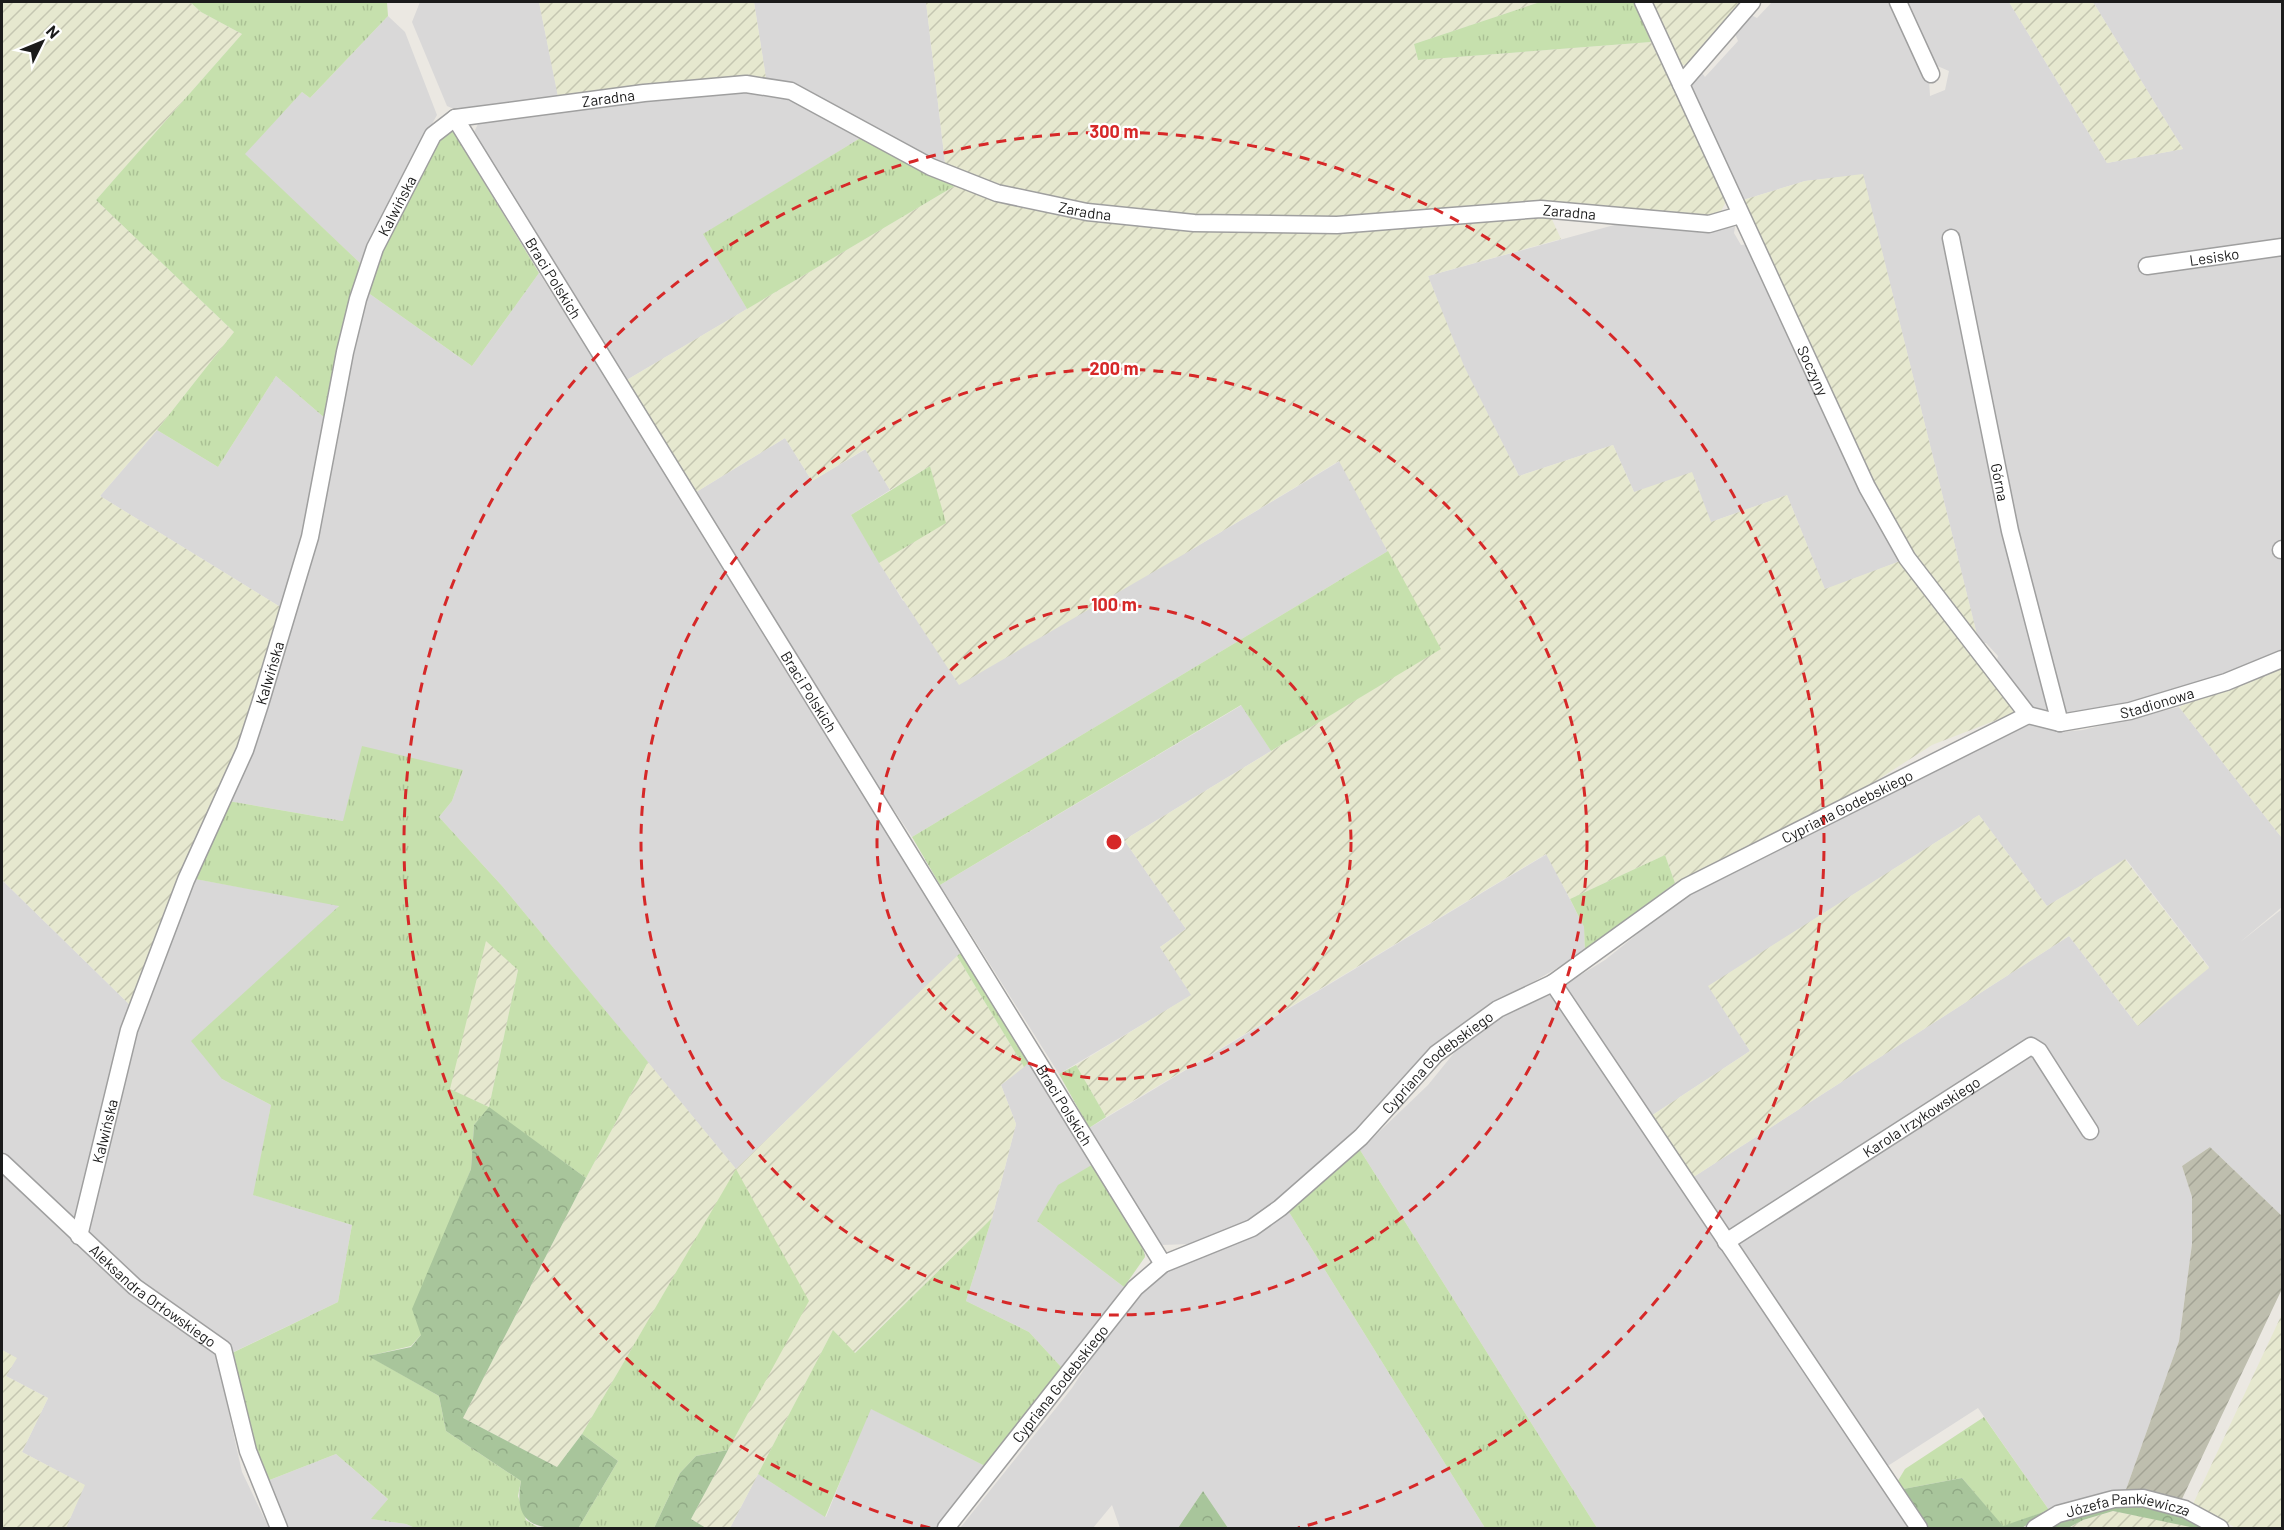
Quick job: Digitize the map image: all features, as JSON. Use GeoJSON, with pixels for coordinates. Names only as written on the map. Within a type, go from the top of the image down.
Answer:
{"type":"FeatureCollection","features":[{"type":"Feature","properties":{"kind":"street","name":"Soczyny"},"geometry":{"type":"LineString","coordinates":[[1643,2],[1867,487],[1907,558],[2028,715]]}},
{"type":"Feature","properties":{"kind":"street"},"geometry":{"type":"LineString","coordinates":[[1682,84],[1752,2]]}},
{"type":"Feature","properties":{"kind":"street"},"geometry":{"type":"LineString","coordinates":[[1898,2],[1931,74]]}},
{"type":"Feature","properties":{"kind":"street","name":"Zaradna"},"geometry":{"type":"LineString","coordinates":[[455,118],[644,93],[746,84],[791,91],[931,167],[997,193],[1087,212],[1194,223],[1337,225],[1541,209],[1709,224],[1740,215]]}},
{"type":"Feature","properties":{"kind":"street","name":"Kalwińska"},"geometry":{"type":"LineString","coordinates":[[79,1236],[129,1030],[186,880],[245,750],[263,694],[310,537],[345,352],[358,299],[375,248],[433,135],[455,118]]}},
{"type":"Feature","properties":{"kind":"street","name":"Braci Polskich"},"geometry":{"type":"LineString","coordinates":[[455,118],[1163,1264]]}},
{"type":"Feature","properties":{"kind":"street","name":"Górna"},"geometry":{"type":"LineString","coordinates":[[1951,238],[2010,531],[2060,723]]}},
{"type":"Feature","properties":{"kind":"street","name":"Lesisko"},"geometry":{"type":"LineString","coordinates":[[2147,266],[2283,247]]}},
{"type":"Feature","properties":{"kind":"street","name":"Stadionowa"},"geometry":{"type":"LineString","coordinates":[[2028,715],[2060,723],[2130,711],[2226,682],[2283,659]]}},
{"type":"Feature","properties":{"kind":"street","name":"Cypriana Godebskiego"},"geometry":{"type":"LineString","coordinates":[[946,1528],[1136,1288],[1163,1264],[1252,1228],[1280,1208],[1361,1137],[1436,1054],[1497,1009],[1553,983],[1686,887],[2028,715]]}},
{"type":"Feature","properties":{"kind":"street"},"geometry":{"type":"LineString","coordinates":[[1553,983],[1919,1528]]}},
{"type":"Feature","properties":{"kind":"street","name":"Karola Irzykowskiego"},"geometry":{"type":"LineString","coordinates":[[1726,1242],[2031,1046],[2039,1051],[2090,1131]]}},
{"type":"Feature","properties":{"kind":"street","name":"Aleksandra Orłowskiego"},"geometry":{"type":"LineString","coordinates":[[2,1162],[135,1287],[223,1349],[248,1451],[279,1528]]}},
{"type":"Feature","properties":{"kind":"street","name":"Józefa Pankiewicza"},"geometry":{"type":"LineString","coordinates":[[2036,1528],[2058,1514],[2114,1499],[2143,1498],[2185,1509],[2220,1528]]}},
{"type":"Feature","properties":{"kind":"shaded area"},"geometry":{"type":"Polygon","coordinates":[[[2,2],[190,2],[201,12],[242,34],[96,200],[234,332],[157,430],[100,496],[282,608],[237,751],[132,1007],[2,880],[2,2]]]}},
{"type":"Feature","properties":{"kind":"shaded area"},"geometry":{"type":"Polygon","coordinates":[[[420,2],[539,2],[559,100],[461,112],[447,106],[412,22],[420,2]]]}},
{"type":"Feature","properties":{"kind":"shaded area"},"geometry":{"type":"Polygon","coordinates":[[[539,2],[754,2],[766,78],[558,97],[539,2]]]}},
{"type":"Feature","properties":{"kind":"shaded area"},"geometry":{"type":"Polygon","coordinates":[[[754,2],[926,2],[946,171],[842,113],[766,78],[754,2]]]}},
{"type":"Feature","properties":{"kind":"shaded area"},"geometry":{"type":"Polygon","coordinates":[[[926,2],[1540,2],[1414,44],[1418,60],[1651,42],[1727,200],[1720,213],[1695,217],[1542,204],[1337,220],[1204,219],[1077,204],[1005,189],[946,171],[926,2]]]}},
{"type":"Feature","properties":{"kind":"shaded area"},"geometry":{"type":"Polygon","coordinates":[[[1649,2],[1745,2],[1691,65],[1679,65],[1649,2]]]}},
{"type":"Feature","properties":{"kind":"shaded area"},"geometry":{"type":"Polygon","coordinates":[[[1772,2],[1893,2],[1929,79],[1930,96],[1945,90],[1949,71],[1935,65],[1904,2],[2009,2],[2107,163],[2183,149],[2093,2],[2282,2],[2282,652],[2150,700],[2071,715],[2034,711],[1996,665],[1998,656],[1986,643],[1979,643],[1863,175],[1805,181],[1743,200],[1690,83],[1700,70],[1705,77],[1738,41],[1734,31],[1749,14],[1757,18],[1772,2]]]}},
{"type":"Feature","properties":{"kind":"shaded area"},"geometry":{"type":"Polygon","coordinates":[[[2009,2],[2093,2],[2183,149],[2107,163],[2009,2]]]}},
{"type":"Feature","properties":{"kind":"shaded area"},"geometry":{"type":"Polygon","coordinates":[[[388,16],[405,32],[437,115],[394,192],[360,263],[244,154],[302,92],[310,98],[388,16]]]}},
{"type":"Feature","properties":{"kind":"shaded area"},"geometry":{"type":"Polygon","coordinates":[[[760,93],[802,103],[862,137],[704,234],[747,309],[625,381],[474,132],[480,120],[683,94],[760,93]]]}},
{"type":"Feature","properties":{"kind":"shaded area"},"geometry":{"type":"Polygon","coordinates":[[[1863,174],[1979,643],[1911,557],[1826,381],[1743,200],[1805,181],[1863,174]]]}},
{"type":"Feature","properties":{"kind":"shaded area"},"geometry":{"type":"Polygon","coordinates":[[[958,184],[1143,224],[1549,213],[1561,239],[1428,276],[1464,366],[1519,476],[1613,445],[1634,492],[1692,472],[1711,522],[1787,495],[1825,589],[1903,560],[2020,711],[1932,745],[1860,791],[1675,883],[1665,855],[1570,899],[1546,854],[1106,1117],[1076,1065],[1191,995],[1160,947],[1186,929],[1124,840],[1440,649],[1339,461],[959,685],[879,563],[945,523],[930,466],[890,490],[865,449],[812,481],[785,438],[693,494],[625,381],[958,184]]]}},
{"type":"Feature","properties":{"kind":"shaded area"},"geometry":{"type":"Polygon","coordinates":[[[1625,222],[1718,229],[1735,227],[1734,233],[1741,245],[1750,244],[1903,560],[1825,590],[1787,495],[1711,522],[1634,492],[1613,445],[1519,476],[1463,366],[1428,276],[1625,222]]]}},
{"type":"Feature","properties":{"kind":"shaded area"},"geometry":{"type":"Polygon","coordinates":[[[539,273],[686,500],[964,950],[736,1169],[503,887],[439,817],[452,801],[463,770],[343,821],[228,801],[280,656],[335,412],[367,292],[472,366],[539,273]]]}},
{"type":"Feature","properties":{"kind":"shaded area"},"geometry":{"type":"Polygon","coordinates":[[[276,376],[326,419],[306,523],[282,608],[100,496],[157,430],[218,467],[276,376]]]}},
{"type":"Feature","properties":{"kind":"shaded area"},"geometry":{"type":"Polygon","coordinates":[[[785,438],[812,481],[866,449],[890,490],[851,515],[903,601],[1186,553],[1340,461],[1388,551],[912,837],[855,752],[693,494],[785,438]]]}},
{"type":"Feature","properties":{"kind":"shaded area"},"geometry":{"type":"Polygon","coordinates":[[[2282,665],[2282,838],[2179,707],[2282,665]]]}},
{"type":"Feature","properties":{"kind":"shaded area"},"geometry":{"type":"Polygon","coordinates":[[[1242,705],[1271,751],[1124,840],[1186,929],[1160,947],[1192,995],[1059,1074],[940,885],[1242,705]]]}},
{"type":"Feature","properties":{"kind":"shaded area"},"geometry":{"type":"Polygon","coordinates":[[[2179,707],[2282,838],[2282,907],[2239,943],[2282,909],[2282,1216],[2210,1147],[2182,1166],[2192,1197],[2192,1244],[2179,1341],[2124,1495],[2049,1510],[1978,1408],[1883,1469],[1692,1178],[2069,936],[2137,1025],[2209,967],[2126,859],[2047,906],[1979,815],[1709,986],[1750,1051],[1651,1116],[1564,985],[1605,960],[1682,898],[2011,729],[2025,727],[2035,722],[2061,732],[2083,730],[2179,707]]]}},
{"type":"Feature","properties":{"kind":"shaded area"},"geometry":{"type":"Polygon","coordinates":[[[1979,815],[2047,906],[2125,859],[2209,968],[2138,1026],[2069,936],[1692,1178],[1651,1116],[1750,1051],[1708,986],[1979,815]]]}},
{"type":"Feature","properties":{"kind":"shaded area"},"geometry":{"type":"Polygon","coordinates":[[[1547,854],[1584,927],[1585,952],[1509,996],[1284,1197],[1250,1220],[1191,1244],[1161,1245],[1089,1128],[1547,854]]]}},
{"type":"Feature","properties":{"kind":"shaded area"},"geometry":{"type":"Polygon","coordinates":[[[195,879],[339,905],[222,1079],[271,1105],[254,1195],[352,1225],[338,1302],[217,1360],[242,1472],[269,1528],[66,1528],[84,1485],[22,1452],[48,1398],[6,1376],[16,1358],[2,1350],[2,880],[132,1007],[146,1012],[195,879]]]}},
{"type":"Feature","properties":{"kind":"shaded area"},"geometry":{"type":"Polygon","coordinates":[[[486,940],[518,970],[489,1107],[449,1089],[486,940]]]}},
{"type":"Feature","properties":{"kind":"shaded area"},"geometry":{"type":"Polygon","coordinates":[[[957,956],[1024,1067],[1001,1085],[1016,1124],[992,1218],[854,1353],[833,1330],[730,1528],[706,1528],[691,1519],[808,1301],[736,1170],[582,1434],[557,1467],[463,1418],[648,1062],[736,1169],[957,956]]]}},
{"type":"Feature","properties":{"kind":"shaded area"},"geometry":{"type":"Polygon","coordinates":[[[1554,993],[1908,1528],[1597,1528],[1360,1150],[1428,1085],[1458,1048],[1491,1021],[1554,993]]]}},
{"type":"Feature","properties":{"kind":"shaded area"},"geometry":{"type":"Polygon","coordinates":[[[1032,1059],[1095,1163],[1037,1221],[1124,1287],[1062,1368],[1029,1332],[966,1301],[992,1218],[1016,1124],[1001,1085],[1032,1059]]]}},
{"type":"Feature","properties":{"kind":"shaded area"},"geometry":{"type":"Polygon","coordinates":[[[2210,1147],[2282,1216],[2282,1289],[2181,1501],[2124,1495],[2179,1341],[2192,1244],[2192,1197],[2182,1166],[2210,1147]]]}},
{"type":"Feature","properties":{"kind":"shaded area"},"geometry":{"type":"Polygon","coordinates":[[[1289,1212],[1485,1528],[1228,1528],[1203,1491],[1178,1528],[1120,1528],[1112,1505],[1093,1528],[960,1528],[1072,1388],[1107,1334],[1141,1292],[1165,1271],[1231,1246],[1289,1212]]]}},
{"type":"Feature","properties":{"kind":"shaded area"},"geometry":{"type":"Polygon","coordinates":[[[2282,1314],[2282,1528],[2236,1528],[2193,1504],[2282,1314]]]}},
{"type":"Feature","properties":{"kind":"shaded area"},"geometry":{"type":"Polygon","coordinates":[[[2,1350],[17,1358],[6,1376],[48,1398],[22,1452],[85,1485],[66,1528],[2,1528],[2,1350]]]}},
{"type":"Feature","properties":{"kind":"shaded area"},"geometry":{"type":"Polygon","coordinates":[[[870,1408],[987,1467],[938,1528],[730,1528],[758,1474],[826,1517],[870,1408]]]}},
{"type":"Feature","properties":{"kind":"shaded area"},"geometry":{"type":"Polygon","coordinates":[[[336,1454],[388,1499],[372,1519],[406,1524],[415,1528],[287,1528],[267,1481],[336,1454]]]}},
{"type":"Feature","properties":{"kind":"shaded area"},"geometry":{"type":"Polygon","coordinates":[[[2113,1511],[2195,1528],[2068,1528],[2083,1520],[2113,1511]]]}},
{"type":"Feature","properties":{"kind":"green space"},"geometry":{"type":"Polygon","coordinates":[[[190,2],[387,2],[388,16],[310,98],[302,92],[245,154],[360,263],[338,347],[326,419],[276,376],[218,467],[157,430],[234,332],[96,200],[242,34],[201,12],[190,2]]]}},
{"type":"Feature","properties":{"kind":"green space"},"geometry":{"type":"Polygon","coordinates":[[[1540,2],[1634,2],[1651,42],[1418,60],[1414,44],[1540,2]]]}},
{"type":"Feature","properties":{"kind":"green space"},"geometry":{"type":"Polygon","coordinates":[[[444,131],[453,131],[539,273],[472,366],[367,292],[379,253],[444,131]]]}},
{"type":"Feature","properties":{"kind":"green space"},"geometry":{"type":"Polygon","coordinates":[[[862,137],[958,184],[747,309],[703,234],[862,137]]]}},
{"type":"Feature","properties":{"kind":"green space"},"geometry":{"type":"Polygon","coordinates":[[[930,466],[946,523],[879,563],[851,515],[930,466]]]}},
{"type":"Feature","properties":{"kind":"green space"},"geometry":{"type":"Polygon","coordinates":[[[1388,551],[1441,649],[1271,751],[1241,705],[940,885],[912,837],[1388,551]]]}},
{"type":"Feature","properties":{"kind":"green space"},"geometry":{"type":"Polygon","coordinates":[[[362,746],[463,770],[452,801],[439,817],[503,887],[648,1062],[586,1178],[489,1108],[474,1125],[471,1169],[446,1232],[421,1335],[411,1346],[369,1356],[439,1396],[446,1431],[521,1481],[518,1496],[526,1520],[539,1528],[415,1528],[406,1524],[371,1519],[388,1499],[336,1454],[267,1481],[258,1462],[232,1353],[338,1302],[352,1225],[253,1195],[271,1105],[222,1079],[191,1041],[339,906],[195,879],[228,801],[343,821],[362,746]],[[486,941],[450,1089],[489,1107],[518,970],[486,941]]]}},
{"type":"Feature","properties":{"kind":"green space"},"geometry":{"type":"Polygon","coordinates":[[[1665,855],[1675,883],[1585,952],[1584,927],[1570,899],[1665,855]]]}},
{"type":"Feature","properties":{"kind":"green space"},"geometry":{"type":"Polygon","coordinates":[[[964,950],[1032,1059],[1024,1067],[957,956],[964,950]]]}},
{"type":"Feature","properties":{"kind":"green space"},"geometry":{"type":"Polygon","coordinates":[[[1076,1065],[1106,1117],[1089,1128],[1059,1074],[1076,1065]]]}},
{"type":"Feature","properties":{"kind":"green space"},"geometry":{"type":"Polygon","coordinates":[[[489,1107],[586,1178],[463,1418],[557,1467],[582,1434],[618,1461],[579,1527],[581,1528],[543,1526],[526,1518],[521,1509],[519,1497],[521,1481],[446,1431],[439,1396],[368,1356],[411,1347],[421,1335],[412,1309],[471,1169],[474,1125],[489,1107]]]}},
{"type":"Feature","properties":{"kind":"green space"},"geometry":{"type":"Polygon","coordinates":[[[1360,1150],[1597,1528],[1485,1528],[1289,1212],[1360,1150]]]}},
{"type":"Feature","properties":{"kind":"green space"},"geometry":{"type":"Polygon","coordinates":[[[1095,1163],[1141,1238],[1145,1257],[1124,1287],[1037,1221],[1058,1185],[1095,1163]]]}},
{"type":"Feature","properties":{"kind":"green space"},"geometry":{"type":"Polygon","coordinates":[[[736,1169],[809,1301],[728,1450],[696,1456],[680,1473],[654,1528],[581,1528],[579,1527],[618,1461],[582,1434],[736,1169]]]}},
{"type":"Feature","properties":{"kind":"green space"},"geometry":{"type":"Polygon","coordinates":[[[992,1218],[966,1301],[1029,1332],[1062,1368],[987,1467],[871,1409],[825,1517],[758,1474],[833,1330],[855,1353],[992,1218]]]}},
{"type":"Feature","properties":{"kind":"green space"},"geometry":{"type":"Polygon","coordinates":[[[1984,1417],[2049,1510],[2003,1527],[1962,1478],[1898,1490],[1896,1484],[1905,1469],[1984,1417]]]}},
{"type":"Feature","properties":{"kind":"green space"},"geometry":{"type":"Polygon","coordinates":[[[728,1450],[691,1519],[706,1528],[654,1528],[680,1473],[696,1456],[728,1450]]]}},
{"type":"Feature","properties":{"kind":"green space"},"geometry":{"type":"Polygon","coordinates":[[[1962,1478],[2003,1526],[2049,1510],[2022,1528],[1924,1528],[1898,1490],[1962,1478]]]}},
{"type":"Feature","properties":{"kind":"green space"},"geometry":{"type":"Polygon","coordinates":[[[1203,1491],[1228,1528],[1178,1528],[1203,1491]]]}},
{"type":"Feature","properties":{"kind":"green space"},"geometry":{"type":"Polygon","coordinates":[[[2116,1503],[2149,1503],[2212,1528],[2195,1528],[2113,1511],[2083,1520],[2068,1528],[2043,1528],[2058,1518],[2116,1503]]]}}]}
